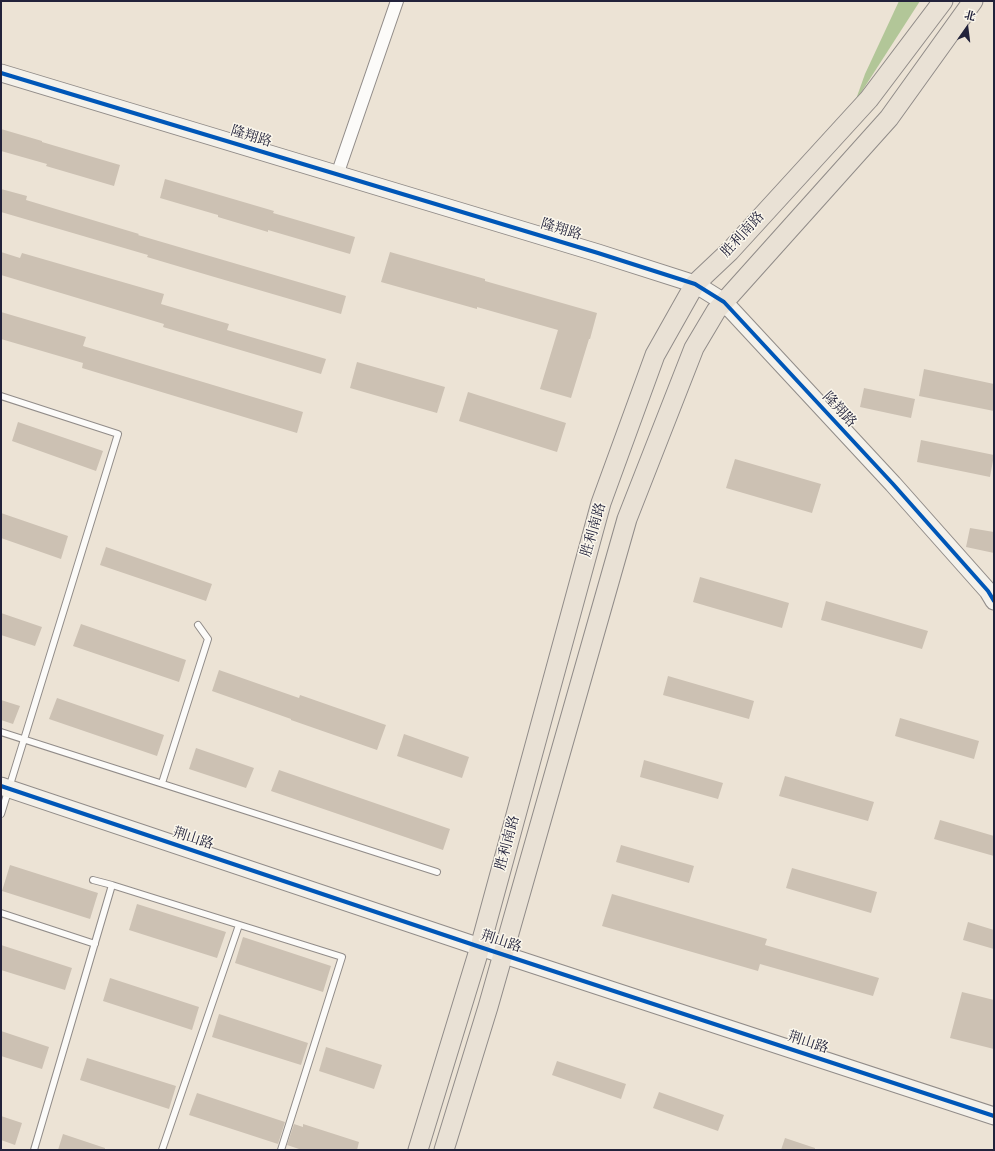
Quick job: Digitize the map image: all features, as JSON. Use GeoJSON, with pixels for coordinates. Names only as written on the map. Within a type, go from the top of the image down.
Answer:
{"type":"FeatureCollection","features":[{"type":"Feature","properties":{"kind":"main road","name":"胜利南路"},"geometry":{"type":"LineString","coordinates":[[418,1150],[480,947],[601,503],[655,355],[695,284],[730,251],[869,99],[943,1]]}},
{"type":"Feature","properties":{"kind":"main road","name":"胜利南路"},"geometry":{"type":"LineString","coordinates":[[444,1150],[488,1007],[626,519],[694,348],[716,310],[889,118],[973,1]]}},
{"type":"Feature","properties":{"kind":"street"},"geometry":{"type":"LineString","coordinates":[[337,175],[397,1]]}},
{"type":"Feature","properties":{"kind":"street","name":"隆翔路"},"geometry":{"type":"LineString","coordinates":[[1,73],[598,253],[695,284],[724,302],[893,484],[988,591],[994,601]]}},
{"type":"Feature","properties":{"kind":"street","name":"荆山路"},"geometry":{"type":"LineString","coordinates":[[5,788],[480,947],[994,1116]]}},
{"type":"Feature","properties":{"kind":"lane"},"geometry":{"type":"LineString","coordinates":[[1,396],[118,434],[24,740],[5,788],[1,814]]}},
{"type":"Feature","properties":{"kind":"lane"},"geometry":{"type":"LineString","coordinates":[[162,784],[208,639],[198,625]]}},
{"type":"Feature","properties":{"kind":"lane"},"geometry":{"type":"LineString","coordinates":[[1,732],[437,872]]}},
{"type":"Feature","properties":{"kind":"lane"},"geometry":{"type":"LineString","coordinates":[[93,880],[342,957],[281,1150]]}},
{"type":"Feature","properties":{"kind":"lane"},"geometry":{"type":"LineString","coordinates":[[34,1150],[112,885]]}},
{"type":"Feature","properties":{"kind":"lane"},"geometry":{"type":"LineString","coordinates":[[1,913],[95,944]]}},
{"type":"Feature","properties":{"kind":"lane"},"geometry":{"type":"LineString","coordinates":[[162,1150],[239,925]]}},
{"type":"Feature","properties":{"kind":"green space"},"geometry":{"type":"Polygon","coordinates":[[[899,1],[920,1],[855,102],[865,74],[899,1]]]}},
{"type":"Feature","properties":{"kind":"building"},"geometry":{"type":"Polygon","coordinates":[[[1,129],[120,165],[114,186],[1,151],[1,129]]]}},
{"type":"Feature","properties":{"kind":"building"},"geometry":{"type":"Polygon","coordinates":[[[165,179],[274,211],[273,213],[355,237],[350,254],[268,230],[268,232],[218,217],[218,215],[160,198],[165,179]]]}},
{"type":"Feature","properties":{"kind":"building"},"geometry":{"type":"Polygon","coordinates":[[[1,189],[27,196],[26,200],[139,234],[138,235],[346,296],[341,314],[1,212],[1,189]]]}},
{"type":"Feature","properties":{"kind":"building"},"geometry":{"type":"Polygon","coordinates":[[[1,252],[20,258],[22,253],[164,294],[161,304],[229,324],[227,330],[326,359],[321,374],[163,327],[164,324],[1,275],[1,252]]]}},
{"type":"Feature","properties":{"kind":"building"},"geometry":{"type":"Polygon","coordinates":[[[390,252],[597,313],[571,398],[540,389],[558,330],[381,282],[390,252]]]}},
{"type":"Feature","properties":{"kind":"building"},"geometry":{"type":"Polygon","coordinates":[[[1,312],[86,337],[83,346],[303,412],[297,433],[82,368],[83,363],[1,339],[1,312]]]}},
{"type":"Feature","properties":{"kind":"building"},"geometry":{"type":"Polygon","coordinates":[[[357,362],[445,387],[437,413],[350,388],[357,362]]]}},
{"type":"Feature","properties":{"kind":"building"},"geometry":{"type":"Polygon","coordinates":[[[924,369],[994,384],[994,411],[919,396],[924,369]]]}},
{"type":"Feature","properties":{"kind":"building"},"geometry":{"type":"Polygon","coordinates":[[[864,388],[915,399],[911,418],[860,407],[864,388]]]}},
{"type":"Feature","properties":{"kind":"building"},"geometry":{"type":"Polygon","coordinates":[[[468,392],[566,423],[557,452],[459,421],[468,392]]]}},
{"type":"Feature","properties":{"kind":"building"},"geometry":{"type":"Polygon","coordinates":[[[18,422],[103,451],[96,471],[12,441],[18,422]]]}},
{"type":"Feature","properties":{"kind":"building"},"geometry":{"type":"Polygon","coordinates":[[[921,440],[994,455],[990,477],[917,462],[921,440]]]}},
{"type":"Feature","properties":{"kind":"building"},"geometry":{"type":"Polygon","coordinates":[[[735,459],[821,484],[812,513],[726,488],[735,459]]]}},
{"type":"Feature","properties":{"kind":"building"},"geometry":{"type":"Polygon","coordinates":[[[1,513],[68,536],[61,559],[1,538],[1,513]]]}},
{"type":"Feature","properties":{"kind":"building"},"geometry":{"type":"Polygon","coordinates":[[[970,528],[994,532],[994,553],[966,547],[970,528]]]}},
{"type":"Feature","properties":{"kind":"building"},"geometry":{"type":"Polygon","coordinates":[[[106,547],[212,584],[206,601],[100,565],[106,547]]]}},
{"type":"Feature","properties":{"kind":"building"},"geometry":{"type":"Polygon","coordinates":[[[700,577],[789,603],[782,628],[693,602],[700,577]]]}},
{"type":"Feature","properties":{"kind":"building"},"geometry":{"type":"Polygon","coordinates":[[[826,601],[928,631],[922,649],[821,620],[826,601]]]}},
{"type":"Feature","properties":{"kind":"building"},"geometry":{"type":"Polygon","coordinates":[[[1,613],[42,627],[35,646],[1,635],[1,613]]]}},
{"type":"Feature","properties":{"kind":"building"},"geometry":{"type":"Polygon","coordinates":[[[81,624],[186,660],[179,682],[73,646],[81,624]]]}},
{"type":"Feature","properties":{"kind":"building"},"geometry":{"type":"Polygon","coordinates":[[[219,670],[299,698],[300,695],[386,725],[377,750],[212,691],[219,670]]]}},
{"type":"Feature","properties":{"kind":"building"},"geometry":{"type":"Polygon","coordinates":[[[668,676],[754,701],[749,719],[663,695],[668,676]]]}},
{"type":"Feature","properties":{"kind":"building"},"geometry":{"type":"Polygon","coordinates":[[[57,698],[164,735],[157,756],[49,719],[57,698]]]}},
{"type":"Feature","properties":{"kind":"building"},"geometry":{"type":"Polygon","coordinates":[[[1,700],[20,706],[13,724],[1,720],[1,700]]]}},
{"type":"Feature","properties":{"kind":"building"},"geometry":{"type":"Polygon","coordinates":[[[900,718],[979,741],[974,759],[895,736],[900,718]]]}},
{"type":"Feature","properties":{"kind":"building"},"geometry":{"type":"Polygon","coordinates":[[[404,734],[469,757],[462,778],[397,756],[404,734]]]}},
{"type":"Feature","properties":{"kind":"building"},"geometry":{"type":"Polygon","coordinates":[[[196,748],[254,768],[246,788],[189,769],[196,748]]]}},
{"type":"Feature","properties":{"kind":"building"},"geometry":{"type":"Polygon","coordinates":[[[644,760],[723,783],[718,799],[640,777],[644,760]]]}},
{"type":"Feature","properties":{"kind":"building"},"geometry":{"type":"Polygon","coordinates":[[[279,770],[450,829],[443,850],[271,791],[279,770]]]}},
{"type":"Feature","properties":{"kind":"building"},"geometry":{"type":"Polygon","coordinates":[[[785,776],[874,802],[868,821],[779,796],[785,776]]]}},
{"type":"Feature","properties":{"kind":"building"},"geometry":{"type":"Polygon","coordinates":[[[940,820],[994,836],[994,856],[934,839],[940,820]]]}},
{"type":"Feature","properties":{"kind":"building"},"geometry":{"type":"Polygon","coordinates":[[[621,845],[694,866],[689,883],[616,862],[621,845]]]}},
{"type":"Feature","properties":{"kind":"building"},"geometry":{"type":"Polygon","coordinates":[[[10,865],[98,893],[90,919],[2,891],[10,865]]]}},
{"type":"Feature","properties":{"kind":"building"},"geometry":{"type":"Polygon","coordinates":[[[792,868],[877,892],[871,913],[786,888],[792,868]]]}},
{"type":"Feature","properties":{"kind":"building"},"geometry":{"type":"Polygon","coordinates":[[[612,894],[767,939],[765,945],[879,978],[873,996],[760,964],[758,971],[602,926],[612,894]]]}},
{"type":"Feature","properties":{"kind":"building"},"geometry":{"type":"Polygon","coordinates":[[[137,904],[226,932],[217,958],[129,930],[137,904]]]}},
{"type":"Feature","properties":{"kind":"building"},"geometry":{"type":"Polygon","coordinates":[[[968,922],[994,930],[994,949],[963,940],[968,922]]]}},
{"type":"Feature","properties":{"kind":"building"},"geometry":{"type":"Polygon","coordinates":[[[243,937],[331,966],[323,992],[235,963],[243,937]]]}},
{"type":"Feature","properties":{"kind":"building"},"geometry":{"type":"Polygon","coordinates":[[[1,945],[72,968],[65,990],[1,970],[1,945]]]}},
{"type":"Feature","properties":{"kind":"building"},"geometry":{"type":"Polygon","coordinates":[[[110,978],[199,1007],[192,1030],[103,1001],[110,978]]]}},
{"type":"Feature","properties":{"kind":"building"},"geometry":{"type":"Polygon","coordinates":[[[962,992],[994,1000],[994,1049],[950,1038],[962,992]]]}},
{"type":"Feature","properties":{"kind":"building"},"geometry":{"type":"Polygon","coordinates":[[[219,1014],[308,1043],[301,1065],[212,1037],[219,1014]]]}},
{"type":"Feature","properties":{"kind":"building"},"geometry":{"type":"Polygon","coordinates":[[[1,1031],[49,1047],[42,1069],[1,1056],[1,1031]]]}},
{"type":"Feature","properties":{"kind":"building"},"geometry":{"type":"Polygon","coordinates":[[[326,1047],[382,1065],[374,1089],[319,1071],[326,1047]]]}},
{"type":"Feature","properties":{"kind":"building"},"geometry":{"type":"Polygon","coordinates":[[[87,1058],[176,1086],[169,1109],[80,1080],[87,1058]]]}},
{"type":"Feature","properties":{"kind":"building"},"geometry":{"type":"Polygon","coordinates":[[[557,1061],[626,1084],[621,1099],[552,1075],[557,1061]]]}},
{"type":"Feature","properties":{"kind":"building"},"geometry":{"type":"Polygon","coordinates":[[[659,1092],[724,1115],[718,1131],[653,1108],[659,1092]]]}},
{"type":"Feature","properties":{"kind":"building"},"geometry":{"type":"Polygon","coordinates":[[[197,1093],[285,1122],[278,1144],[189,1115],[197,1093]]]}},
{"type":"Feature","properties":{"kind":"building"},"geometry":{"type":"Polygon","coordinates":[[[1,1116],[22,1123],[15,1145],[1,1140],[1,1116]]]}},
{"type":"Feature","properties":{"kind":"building"},"geometry":{"type":"Polygon","coordinates":[[[294,1124],[303,1127],[303,1124],[359,1142],[357,1150],[302,1150],[287,1145],[294,1124]]]}},
{"type":"Feature","properties":{"kind":"building"},"geometry":{"type":"Polygon","coordinates":[[[63,1134],[105,1148],[105,1150],[58,1150],[63,1134]]]}},
{"type":"Feature","properties":{"kind":"building"},"geometry":{"type":"Polygon","coordinates":[[[785,1138],[815,1148],[815,1150],[781,1150],[785,1138]]]}},
{"type":"Feature","properties":{"kind":"cycle path"},"geometry":{"type":"LineString","coordinates":[[1,73],[598,253],[695,284],[724,302],[893,484],[988,591],[994,601]]}},
{"type":"Feature","properties":{"kind":"cycle path"},"geometry":{"type":"LineString","coordinates":[[1,786],[480,947],[994,1116]]}}]}
